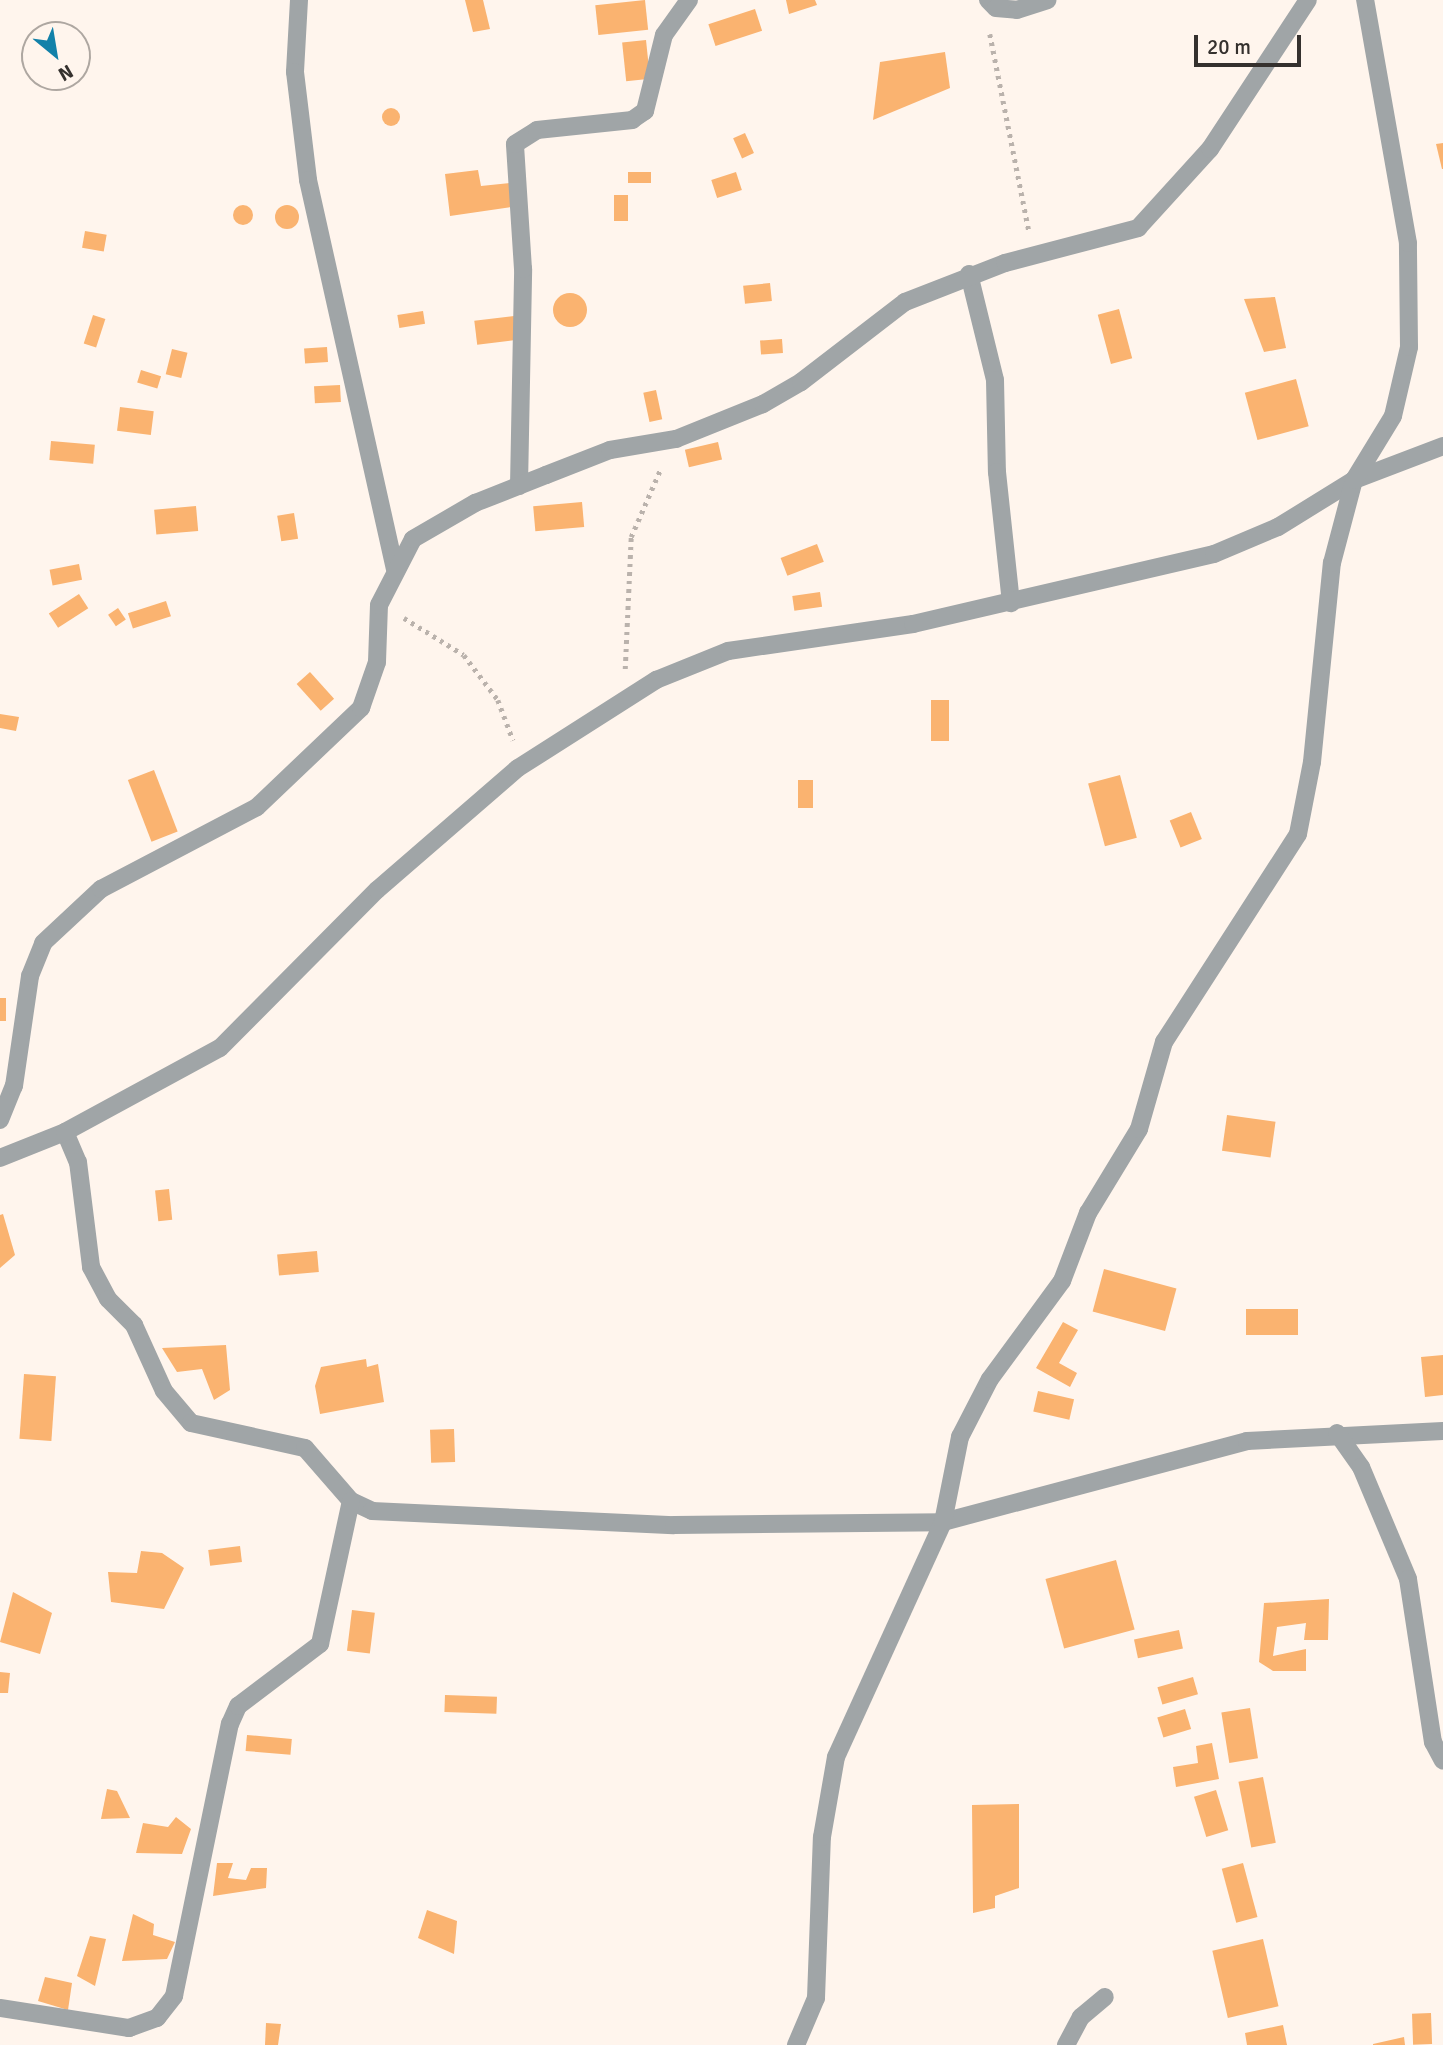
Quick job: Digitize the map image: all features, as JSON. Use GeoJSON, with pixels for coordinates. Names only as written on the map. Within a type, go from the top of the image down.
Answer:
{"type":"FeatureCollection","features":[{"type":"Feature","properties":{"kind":"street"},"geometry":{"type":"LineString","coordinates":[[299,0],[295,72],[308,180],[395,568]]}},
{"type":"Feature","properties":{"kind":"street"},"geometry":{"type":"LineString","coordinates":[[519,486],[523,307],[515,144],[537,130],[632,120],[645,111],[664,35],[690,0]]}},
{"type":"Feature","properties":{"kind":"street"},"geometry":{"type":"LineString","coordinates":[[988,0],[996,9],[1017,10],[1046,0]]}},
{"type":"Feature","properties":{"kind":"street"},"geometry":{"type":"LineString","coordinates":[[0,1120],[14,1086],[30,976],[43,943],[101,889],[257,807],[314,758],[361,708],[377,662],[379,605],[395,568],[413,539],[519,486],[610,450],[676,439],[772,398],[905,302],[969,274],[1138,228],[1210,149],[1308,0]]}},
{"type":"Feature","properties":{"kind":"street"},"geometry":{"type":"LineString","coordinates":[[796,2045],[816,1998],[822,1837],[836,1757],[943,1522],[960,1437],[972,1414],[1062,1281],[1088,1213],[1139,1129],[1164,1042],[1298,834],[1312,762],[1332,563],[1354,480],[1393,416],[1409,347],[1408,243],[1365,0]]}},
{"type":"Feature","properties":{"kind":"street"},"geometry":{"type":"LineString","coordinates":[[969,274],[995,380],[996,472],[1011,603]]}},
{"type":"Feature","properties":{"kind":"street"},"geometry":{"type":"LineString","coordinates":[[0,1158],[65,1132],[220,1048],[377,890],[518,768],[628,698],[728,651],[1011,603],[1214,554],[1278,527],[1354,480],[1443,446]]}},
{"type":"Feature","properties":{"kind":"street"},"geometry":{"type":"LineString","coordinates":[[65,1132],[78,1161],[91,1267],[108,1299],[134,1325],[164,1391],[191,1423],[305,1448],[351,1501],[372,1511],[674,1525],[943,1522],[1247,1441],[1337,1433],[1443,1431]]}},
{"type":"Feature","properties":{"kind":"street"},"geometry":{"type":"LineString","coordinates":[[1337,1433],[1361,1467],[1408,1579],[1433,1742],[1443,1760]]}},
{"type":"Feature","properties":{"kind":"street"},"geometry":{"type":"LineString","coordinates":[[0,2008],[129,2028],[157,2018],[174,1996],[230,1724],[238,1706],[320,1644],[351,1501]]}},
{"type":"Feature","properties":{"kind":"street"},"geometry":{"type":"LineString","coordinates":[[1066,2045],[1081,2017],[1105,1997]]}},
{"type":"Feature","properties":{"kind":"path"},"geometry":{"type":"LineString","coordinates":[[988,25],[1034,256]]}},
{"type":"Feature","properties":{"kind":"path"},"geometry":{"type":"LineString","coordinates":[[628,698],[625,575],[631,537],[676,439]]}},
{"type":"Feature","properties":{"kind":"path"},"geometry":{"type":"LineString","coordinates":[[379,605],[464,655],[498,700],[518,768]]}},
{"type":"Feature","properties":{"kind":"building"},"geometry":{"type":"Polygon","coordinates":[[[465,0],[483,0],[490,29],[473,32],[465,0]]]}},
{"type":"Feature","properties":{"kind":"building"},"geometry":{"type":"Polygon","coordinates":[[[645,0],[648,30],[598,35],[595,5],[645,0]]]}},
{"type":"Feature","properties":{"kind":"building"},"geometry":{"type":"Polygon","coordinates":[[[786,0],[815,0],[817,5],[789,14],[786,0]]]}},
{"type":"Feature","properties":{"kind":"building"},"geometry":{"type":"Polygon","coordinates":[[[755,9],[762,31],[716,46],[708,24],[755,9]]]}},
{"type":"Feature","properties":{"kind":"building"},"geometry":{"type":"Polygon","coordinates":[[[646,40],[650,79],[626,81],[622,43],[646,40]]]}},
{"type":"Feature","properties":{"kind":"building"},"geometry":{"type":"Polygon","coordinates":[[[945,52],[950,88],[873,120],[880,62],[945,52]]]}},
{"type":"Feature","properties":{"kind":"building"},"geometry":{"type":"Polygon","coordinates":[[[391,108],[397,111],[400,117],[397,123],[391,126],[385,123],[382,117],[385,111],[391,108]]]}},
{"type":"Feature","properties":{"kind":"building"},"geometry":{"type":"Polygon","coordinates":[[[745,133],[754,153],[742,158],[733,138],[745,133]]]}},
{"type":"Feature","properties":{"kind":"building"},"geometry":{"type":"Polygon","coordinates":[[[1443,143],[1443,169],[1442,169],[1436,144],[1443,143]]]}},
{"type":"Feature","properties":{"kind":"building"},"geometry":{"type":"Polygon","coordinates":[[[478,170],[481,186],[511,183],[511,207],[450,216],[445,174],[478,170]]]}},
{"type":"Feature","properties":{"kind":"building"},"geometry":{"type":"Polygon","coordinates":[[[628,172],[651,172],[651,183],[628,183],[628,172]]]}},
{"type":"Feature","properties":{"kind":"building"},"geometry":{"type":"Polygon","coordinates":[[[736,172],[742,190],[717,198],[711,180],[736,172]]]}},
{"type":"Feature","properties":{"kind":"building"},"geometry":{"type":"Polygon","coordinates":[[[614,195],[628,195],[628,221],[614,221],[614,195]]]}},
{"type":"Feature","properties":{"kind":"building"},"geometry":{"type":"Polygon","coordinates":[[[243,205],[250,208],[253,215],[250,222],[243,225],[236,222],[233,215],[236,208],[243,205]]]}},
{"type":"Feature","properties":{"kind":"building"},"geometry":{"type":"Polygon","coordinates":[[[287,205],[295,209],[299,217],[295,225],[287,229],[279,225],[275,217],[279,209],[287,205]]]}},
{"type":"Feature","properties":{"kind":"building"},"geometry":{"type":"Polygon","coordinates":[[[85,231],[107,235],[104,252],[82,248],[85,231]]]}},
{"type":"Feature","properties":{"kind":"building"},"geometry":{"type":"Polygon","coordinates":[[[770,283],[772,301],[745,304],[743,286],[770,283]]]}},
{"type":"Feature","properties":{"kind":"building"},"geometry":{"type":"Polygon","coordinates":[[[570,293],[582,298],[587,310],[582,322],[570,327],[558,322],[553,310],[558,298],[570,293]]]}},
{"type":"Feature","properties":{"kind":"building"},"geometry":{"type":"Polygon","coordinates":[[[1275,297],[1286,348],[1264,352],[1244,299],[1275,297]]]}},
{"type":"Feature","properties":{"kind":"building"},"geometry":{"type":"Polygon","coordinates":[[[1119,309],[1132,358],[1111,364],[1098,315],[1119,309]]]}},
{"type":"Feature","properties":{"kind":"building"},"geometry":{"type":"Polygon","coordinates":[[[423,311],[425,324],[399,328],[397,315],[423,311]]]}},
{"type":"Feature","properties":{"kind":"building"},"geometry":{"type":"Polygon","coordinates":[[[93,315],[105,319],[96,348],[84,344],[93,315]]]}},
{"type":"Feature","properties":{"kind":"building"},"geometry":{"type":"Polygon","coordinates":[[[514,316],[517,340],[477,345],[474,321],[514,316]]]}},
{"type":"Feature","properties":{"kind":"building"},"geometry":{"type":"Polygon","coordinates":[[[782,339],[783,353],[761,355],[760,341],[782,339]]]}},
{"type":"Feature","properties":{"kind":"building"},"geometry":{"type":"Polygon","coordinates":[[[327,347],[328,362],[305,364],[304,349],[327,347]]]}},
{"type":"Feature","properties":{"kind":"building"},"geometry":{"type":"Polygon","coordinates":[[[172,349],[188,353],[181,378],[166,374],[172,349]]]}},
{"type":"Feature","properties":{"kind":"building"},"geometry":{"type":"Polygon","coordinates":[[[141,370],[161,376],[157,389],[137,382],[141,370]]]}},
{"type":"Feature","properties":{"kind":"building"},"geometry":{"type":"Polygon","coordinates":[[[1296,379],[1309,426],[1257,440],[1245,393],[1296,379]]]}},
{"type":"Feature","properties":{"kind":"building"},"geometry":{"type":"Polygon","coordinates":[[[340,385],[341,402],[315,403],[314,386],[340,385]]]}},
{"type":"Feature","properties":{"kind":"building"},"geometry":{"type":"Polygon","coordinates":[[[656,390],[662,419],[650,422],[643,393],[656,390]]]}},
{"type":"Feature","properties":{"kind":"building"},"geometry":{"type":"Polygon","coordinates":[[[120,407],[154,411],[151,435],[117,431],[120,407]]]}},
{"type":"Feature","properties":{"kind":"building"},"geometry":{"type":"Polygon","coordinates":[[[51,441],[95,445],[93,464],[49,460],[51,441]]]}},
{"type":"Feature","properties":{"kind":"building"},"geometry":{"type":"Polygon","coordinates":[[[718,442],[722,460],[689,467],[685,450],[718,442]]]}},
{"type":"Feature","properties":{"kind":"building"},"geometry":{"type":"Polygon","coordinates":[[[582,502],[584,527],[535,531],[533,506],[582,502]]]}},
{"type":"Feature","properties":{"kind":"building"},"geometry":{"type":"Polygon","coordinates":[[[196,506],[198,531],[156,535],[154,510],[196,506]]]}},
{"type":"Feature","properties":{"kind":"building"},"geometry":{"type":"Polygon","coordinates":[[[294,513],[298,539],[281,541],[277,516],[294,513]]]}},
{"type":"Feature","properties":{"kind":"building"},"geometry":{"type":"Polygon","coordinates":[[[817,544],[824,562],[787,576],[781,558],[817,544]]]}},
{"type":"Feature","properties":{"kind":"building"},"geometry":{"type":"Polygon","coordinates":[[[79,564],[82,580],[53,585],[50,570],[79,564]]]}},
{"type":"Feature","properties":{"kind":"building"},"geometry":{"type":"Polygon","coordinates":[[[820,592],[822,607],[794,611],[792,596],[820,592]]]}},
{"type":"Feature","properties":{"kind":"building"},"geometry":{"type":"Polygon","coordinates":[[[79,594],[88,608],[58,628],[49,614],[79,594]]]}},
{"type":"Feature","properties":{"kind":"building"},"geometry":{"type":"Polygon","coordinates":[[[166,601],[171,616],[133,629],[128,613],[166,601]]]}},
{"type":"Feature","properties":{"kind":"building"},"geometry":{"type":"Polygon","coordinates":[[[118,608],[126,620],[116,626],[108,615],[118,608]]]}},
{"type":"Feature","properties":{"kind":"building"},"geometry":{"type":"Polygon","coordinates":[[[310,672],[334,699],[321,711],[297,684],[310,672]]]}},
{"type":"Feature","properties":{"kind":"building"},"geometry":{"type":"Polygon","coordinates":[[[931,700],[949,700],[949,741],[931,741],[931,700]]]}},
{"type":"Feature","properties":{"kind":"building"},"geometry":{"type":"Polygon","coordinates":[[[0,714],[19,717],[16,731],[0,728],[0,714]]]}},
{"type":"Feature","properties":{"kind":"building"},"geometry":{"type":"Polygon","coordinates":[[[154,770],[178,832],[152,842],[128,780],[154,770]]]}},
{"type":"Feature","properties":{"kind":"building"},"geometry":{"type":"Polygon","coordinates":[[[1120,775],[1137,838],[1105,846],[1088,784],[1120,775]]]}},
{"type":"Feature","properties":{"kind":"building"},"geometry":{"type":"Polygon","coordinates":[[[798,780],[813,780],[813,808],[798,808],[798,780]]]}},
{"type":"Feature","properties":{"kind":"building"},"geometry":{"type":"Polygon","coordinates":[[[1191,812],[1202,839],[1181,848],[1170,821],[1191,812]]]}},
{"type":"Feature","properties":{"kind":"building"},"geometry":{"type":"Polygon","coordinates":[[[0,998],[6,998],[6,1021],[0,1021],[0,998]]]}},
{"type":"Feature","properties":{"kind":"building"},"geometry":{"type":"Polygon","coordinates":[[[1227,1115],[1276,1122],[1271,1157],[1222,1151],[1227,1115]]]}},
{"type":"Feature","properties":{"kind":"building"},"geometry":{"type":"Polygon","coordinates":[[[169,1189],[172,1220],[158,1221],[155,1190],[169,1189]]]}},
{"type":"Feature","properties":{"kind":"building"},"geometry":{"type":"Polygon","coordinates":[[[3,1214],[15,1255],[0,1268],[0,1215],[3,1214]]]}},
{"type":"Feature","properties":{"kind":"building"},"geometry":{"type":"Polygon","coordinates":[[[317,1251],[319,1272],[279,1275],[277,1254],[317,1251]]]}},
{"type":"Feature","properties":{"kind":"building"},"geometry":{"type":"Polygon","coordinates":[[[1104,1269],[1176,1288],[1165,1331],[1093,1312],[1104,1269]]]}},
{"type":"Feature","properties":{"kind":"building"},"geometry":{"type":"Polygon","coordinates":[[[1246,1309],[1298,1309],[1298,1335],[1246,1335],[1246,1309]]]}},
{"type":"Feature","properties":{"kind":"building"},"geometry":{"type":"Polygon","coordinates":[[[1063,1322],[1078,1330],[1059,1363],[1077,1373],[1070,1387],[1036,1368],[1063,1322]]]}},
{"type":"Feature","properties":{"kind":"building"},"geometry":{"type":"Polygon","coordinates":[[[226,1345],[230,1390],[214,1400],[202,1369],[177,1372],[162,1348],[226,1345]]]}},
{"type":"Feature","properties":{"kind":"building"},"geometry":{"type":"Polygon","coordinates":[[[1443,1355],[1443,1395],[1425,1397],[1421,1357],[1443,1355]]]}},
{"type":"Feature","properties":{"kind":"building"},"geometry":{"type":"Polygon","coordinates":[[[366,1359],[367,1367],[378,1364],[384,1402],[320,1414],[315,1386],[321,1367],[366,1359]]]}},
{"type":"Feature","properties":{"kind":"building"},"geometry":{"type":"Polygon","coordinates":[[[24,1374],[56,1376],[51,1441],[19,1439],[24,1374]]]}},
{"type":"Feature","properties":{"kind":"building"},"geometry":{"type":"Polygon","coordinates":[[[1038,1391],[1074,1399],[1069,1420],[1033,1411],[1038,1391]]]}},
{"type":"Feature","properties":{"kind":"building"},"geometry":{"type":"Polygon","coordinates":[[[454,1429],[455,1462],[431,1463],[430,1430],[454,1429]]]}},
{"type":"Feature","properties":{"kind":"building"},"geometry":{"type":"Polygon","coordinates":[[[240,1546],[242,1562],[210,1566],[208,1550],[240,1546]]]}},
{"type":"Feature","properties":{"kind":"building"},"geometry":{"type":"Polygon","coordinates":[[[141,1551],[162,1553],[184,1568],[164,1609],[111,1602],[108,1572],[137,1573],[141,1551]]]}},
{"type":"Feature","properties":{"kind":"building"},"geometry":{"type":"Polygon","coordinates":[[[1116,1560],[1135,1630],[1064,1648],[1045,1579],[1116,1560]]]}},
{"type":"Feature","properties":{"kind":"building"},"geometry":{"type":"Polygon","coordinates":[[[13,1592],[52,1613],[40,1654],[0,1642],[13,1592]]]}},
{"type":"Feature","properties":{"kind":"building"},"geometry":{"type":"Polygon","coordinates":[[[1329,1599],[1328,1640],[1304,1640],[1306,1623],[1277,1627],[1273,1656],[1306,1649],[1306,1671],[1273,1671],[1259,1662],[1264,1603],[1329,1599]]]}},
{"type":"Feature","properties":{"kind":"building"},"geometry":{"type":"Polygon","coordinates":[[[352,1610],[375,1613],[370,1653],[347,1651],[352,1610]]]}},
{"type":"Feature","properties":{"kind":"building"},"geometry":{"type":"Polygon","coordinates":[[[1179,1630],[1183,1649],[1138,1658],[1134,1640],[1179,1630]]]}},
{"type":"Feature","properties":{"kind":"building"},"geometry":{"type":"Polygon","coordinates":[[[0,1672],[10,1673],[8,1693],[0,1693],[0,1672]]]}},
{"type":"Feature","properties":{"kind":"building"},"geometry":{"type":"Polygon","coordinates":[[[1193,1677],[1198,1694],[1162,1705],[1157,1687],[1193,1677]]]}},
{"type":"Feature","properties":{"kind":"building"},"geometry":{"type":"Polygon","coordinates":[[[445,1695],[497,1697],[496,1714],[444,1712],[445,1695]]]}},
{"type":"Feature","properties":{"kind":"building"},"geometry":{"type":"Polygon","coordinates":[[[1250,1708],[1258,1758],[1229,1763],[1221,1713],[1250,1708]]]}},
{"type":"Feature","properties":{"kind":"building"},"geometry":{"type":"Polygon","coordinates":[[[1185,1709],[1191,1729],[1163,1738],[1157,1717],[1185,1709]]]}},
{"type":"Feature","properties":{"kind":"building"},"geometry":{"type":"Polygon","coordinates":[[[247,1735],[292,1739],[290,1755],[246,1751],[247,1735]]]}},
{"type":"Feature","properties":{"kind":"building"},"geometry":{"type":"Polygon","coordinates":[[[1212,1743],[1219,1779],[1176,1787],[1173,1767],[1198,1763],[1196,1746],[1212,1743]]]}},
{"type":"Feature","properties":{"kind":"building"},"geometry":{"type":"Polygon","coordinates":[[[1263,1777],[1276,1843],[1251,1848],[1238,1782],[1263,1777]]]}},
{"type":"Feature","properties":{"kind":"building"},"geometry":{"type":"Polygon","coordinates":[[[107,1789],[117,1791],[130,1818],[101,1819],[107,1789]]]}},
{"type":"Feature","properties":{"kind":"building"},"geometry":{"type":"Polygon","coordinates":[[[1216,1790],[1228,1830],[1206,1837],[1194,1797],[1216,1790]]]}},
{"type":"Feature","properties":{"kind":"building"},"geometry":{"type":"Polygon","coordinates":[[[1019,1804],[1019,1888],[995,1896],[995,1908],[973,1913],[972,1805],[1019,1804]]]}},
{"type":"Feature","properties":{"kind":"building"},"geometry":{"type":"Polygon","coordinates":[[[176,1817],[191,1829],[182,1854],[136,1853],[143,1823],[168,1827],[176,1817]]]}},
{"type":"Feature","properties":{"kind":"building"},"geometry":{"type":"Polygon","coordinates":[[[217,1863],[233,1863],[228,1878],[246,1880],[251,1868],[267,1868],[266,1888],[213,1896],[217,1863]]]}},
{"type":"Feature","properties":{"kind":"building"},"geometry":{"type":"Polygon","coordinates":[[[1243,1863],[1257,1917],[1236,1923],[1222,1869],[1243,1863]]]}},
{"type":"Feature","properties":{"kind":"building"},"geometry":{"type":"Polygon","coordinates":[[[427,1910],[457,1921],[454,1954],[418,1938],[427,1910]]]}},
{"type":"Feature","properties":{"kind":"building"},"geometry":{"type":"Polygon","coordinates":[[[133,1914],[154,1924],[153,1935],[175,1942],[167,1959],[122,1961],[133,1914]]]}},
{"type":"Feature","properties":{"kind":"building"},"geometry":{"type":"Polygon","coordinates":[[[90,1936],[106,1939],[95,1986],[77,1976],[90,1936]]]}},
{"type":"Feature","properties":{"kind":"building"},"geometry":{"type":"Polygon","coordinates":[[[1263,1939],[1279,2006],[1228,2018],[1212,1951],[1263,1939]]]}},
{"type":"Feature","properties":{"kind":"building"},"geometry":{"type":"Polygon","coordinates":[[[45,1977],[72,1983],[68,2010],[38,2001],[45,1977]]]}},
{"type":"Feature","properties":{"kind":"building"},"geometry":{"type":"Polygon","coordinates":[[[1431,2013],[1432,2044],[1413,2045],[1412,2014],[1431,2013]]]}},
{"type":"Feature","properties":{"kind":"building"},"geometry":{"type":"Polygon","coordinates":[[[266,2023],[281,2024],[278,2045],[265,2045],[266,2023]]]}},
{"type":"Feature","properties":{"kind":"building"},"geometry":{"type":"Polygon","coordinates":[[[1283,2025],[1287,2045],[1247,2045],[1245,2033],[1283,2025]]]}},
{"type":"Feature","properties":{"kind":"building"},"geometry":{"type":"Polygon","coordinates":[[[1404,2037],[1405,2045],[1373,2045],[1373,2044],[1404,2037]]]}}]}
